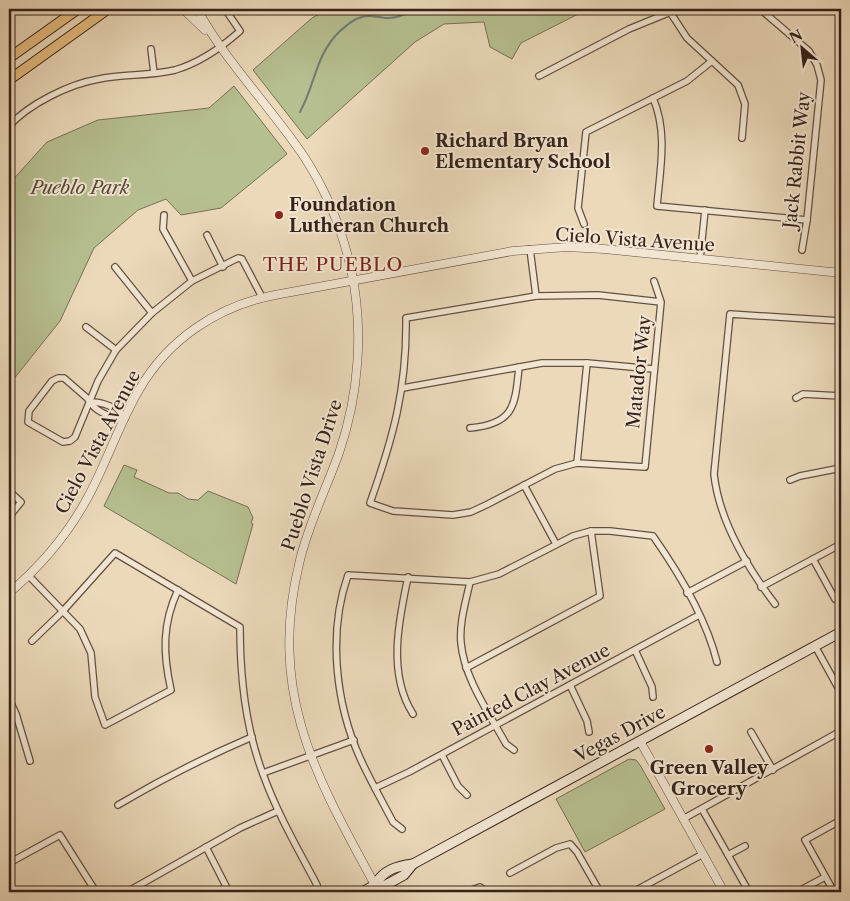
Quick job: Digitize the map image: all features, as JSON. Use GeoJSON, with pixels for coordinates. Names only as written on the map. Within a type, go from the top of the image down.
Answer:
{"type":"FeatureCollection","features":[{"type":"Feature","properties":{"kind":"main road"},"geometry":{"type":"LineString","coordinates":[[9,58],[78,9]]}},
{"type":"Feature","properties":{"kind":"main road"},"geometry":{"type":"LineString","coordinates":[[9,80],[108,9]]}},
{"type":"Feature","properties":{"kind":"main road","name":"Vegas Drive"},"geometry":{"type":"LineString","coordinates":[[362,892],[376,885],[380,876],[398,866],[413,864],[841,632]]}},
{"type":"Feature","properties":{"kind":"street","name":"Pueblo Vista Drive"},"geometry":{"type":"LineString","coordinates":[[183,9],[212,36]]}},
{"type":"Feature","properties":{"kind":"street","name":"Pueblo Vista Drive"},"geometry":{"type":"LineString","coordinates":[[197,9],[212,36],[296,146],[314,174],[337,221],[353,280],[358,334],[353,397],[339,452],[304,547],[291,610],[291,676],[297,714],[310,756],[329,799],[376,885]]}},
{"type":"Feature","properties":{"kind":"street"},"geometry":{"type":"LineString","coordinates":[[9,126],[18,116],[40,101],[82,83],[98,79],[154,73],[186,66],[220,47],[240,31],[225,9]]}},
{"type":"Feature","properties":{"kind":"street"},"geometry":{"type":"LineString","coordinates":[[539,76],[629,29],[678,9]]}},
{"type":"Feature","properties":{"kind":"street","name":"Jack Rabbit Way"},"geometry":{"type":"LineString","coordinates":[[760,9],[809,51],[818,65],[820,80],[807,220],[802,250]]}},
{"type":"Feature","properties":{"kind":"street"},"geometry":{"type":"LineString","coordinates":[[670,12],[687,38],[738,85],[744,97],[742,138]]}},
{"type":"Feature","properties":{"kind":"street"},"geometry":{"type":"LineString","coordinates":[[151,49],[154,73]]}},
{"type":"Feature","properties":{"kind":"street"},"geometry":{"type":"LineString","coordinates":[[584,224],[578,208],[586,132],[687,81],[712,61]]}},
{"type":"Feature","properties":{"kind":"street"},"geometry":{"type":"LineString","coordinates":[[653,98],[662,127],[663,142],[657,206],[807,220]]}},
{"type":"Feature","properties":{"kind":"street"},"geometry":{"type":"LineString","coordinates":[[700,259],[704,210]]}},
{"type":"Feature","properties":{"kind":"street"},"geometry":{"type":"LineString","coordinates":[[164,215],[163,229],[192,281]]}},
{"type":"Feature","properties":{"kind":"street"},"geometry":{"type":"LineString","coordinates":[[207,235],[223,266]]}},
{"type":"Feature","properties":{"kind":"street","name":"Cielo Vista Avenue"},"geometry":{"type":"LineString","coordinates":[[9,593],[29,576],[54,548],[80,511],[144,381],[176,344],[215,315],[238,304],[262,297],[530,249],[586,248],[841,273]]}},
{"type":"Feature","properties":{"kind":"street"},"geometry":{"type":"LineString","coordinates":[[530,249],[536,296]]}},
{"type":"Feature","properties":{"kind":"street"},"geometry":{"type":"LineString","coordinates":[[89,402],[98,401],[122,413],[125,418],[118,420],[94,409],[89,402],[64,378],[58,378],[52,381],[29,410],[27,418],[31,425],[63,442],[70,441],[75,437],[89,402],[98,382],[116,350],[152,312],[192,281],[238,258],[242,259],[262,297]]}},
{"type":"Feature","properties":{"kind":"street"},"geometry":{"type":"LineString","coordinates":[[114,267],[152,312]]}},
{"type":"Feature","properties":{"kind":"street","name":"Matador Way"},"geometry":{"type":"LineString","coordinates":[[577,463],[645,467],[661,302],[654,281]]}},
{"type":"Feature","properties":{"kind":"street"},"geometry":{"type":"LineString","coordinates":[[587,362],[577,463],[555,469],[470,512],[453,515],[393,511],[370,504],[391,444],[403,388],[406,318],[536,296],[582,295],[661,302]]}},
{"type":"Feature","properties":{"kind":"street"},"geometry":{"type":"LineString","coordinates":[[775,604],[761,587],[723,516],[716,495],[714,474],[730,314],[841,321]]}},
{"type":"Feature","properties":{"kind":"street"},"geometry":{"type":"LineString","coordinates":[[86,326],[116,350]]}},
{"type":"Feature","properties":{"kind":"street"},"geometry":{"type":"LineString","coordinates":[[403,388],[542,363],[587,362],[654,369]]}},
{"type":"Feature","properties":{"kind":"street"},"geometry":{"type":"LineString","coordinates":[[470,428],[484,427],[511,411],[515,402],[519,367]]}},
{"type":"Feature","properties":{"kind":"street"},"geometry":{"type":"LineString","coordinates":[[796,398],[802,394],[841,396]]}},
{"type":"Feature","properties":{"kind":"street"},"geometry":{"type":"LineString","coordinates":[[106,414],[109,407]]}},
{"type":"Feature","properties":{"kind":"street"},"geometry":{"type":"LineString","coordinates":[[790,480],[800,476],[841,468]]}},
{"type":"Feature","properties":{"kind":"street"},"geometry":{"type":"LineString","coordinates":[[524,485],[556,544]]}},
{"type":"Feature","properties":{"kind":"street"},"geometry":{"type":"LineString","coordinates":[[9,491],[21,502],[9,517]]}},
{"type":"Feature","properties":{"kind":"street"},"geometry":{"type":"LineString","coordinates":[[466,668],[600,596],[591,531]]}},
{"type":"Feature","properties":{"kind":"street"},"geometry":{"type":"LineString","coordinates":[[402,829],[393,822],[375,788],[354,740],[345,711],[337,652],[338,612],[348,575],[470,582],[499,574],[573,536],[591,531],[610,531],[653,536],[667,556],[699,615],[717,662]]}},
{"type":"Feature","properties":{"kind":"street"},"geometry":{"type":"LineString","coordinates":[[761,587],[841,544]]}},
{"type":"Feature","properties":{"kind":"street"},"geometry":{"type":"LineString","coordinates":[[32,641],[63,611],[115,553],[240,627],[240,664],[245,704],[252,737],[263,773],[278,811],[317,885]]}},
{"type":"Feature","properties":{"kind":"street"},"geometry":{"type":"LineString","coordinates":[[813,559],[835,599]]}},
{"type":"Feature","properties":{"kind":"street"},"geometry":{"type":"LineString","coordinates":[[687,593],[747,561]]}},
{"type":"Feature","properties":{"kind":"street"},"geometry":{"type":"LineString","coordinates":[[29,576],[80,629],[91,653],[95,697],[105,725],[171,690],[164,642],[170,607],[178,590]]}},
{"type":"Feature","properties":{"kind":"street"},"geometry":{"type":"LineString","coordinates":[[408,577],[400,618],[398,642],[402,688],[413,714]]}},
{"type":"Feature","properties":{"kind":"street"},"geometry":{"type":"LineString","coordinates":[[470,582],[462,620],[460,642],[466,668],[506,744],[514,750]]}},
{"type":"Feature","properties":{"kind":"street","name":"Painted Clay Avenue"},"geometry":{"type":"LineString","coordinates":[[375,788],[442,755],[699,615]]}},
{"type":"Feature","properties":{"kind":"street"},"geometry":{"type":"LineString","coordinates":[[815,646],[841,693]]}},
{"type":"Feature","properties":{"kind":"street"},"geometry":{"type":"LineString","coordinates":[[635,650],[652,687],[653,696]]}},
{"type":"Feature","properties":{"kind":"street"},"geometry":{"type":"LineString","coordinates":[[570,685],[589,732]]}},
{"type":"Feature","properties":{"kind":"street"},"geometry":{"type":"LineString","coordinates":[[9,698],[16,714],[30,761]]}},
{"type":"Feature","properties":{"kind":"street"},"geometry":{"type":"LineString","coordinates":[[683,819],[841,731]]}},
{"type":"Feature","properties":{"kind":"street"},"geometry":{"type":"LineString","coordinates":[[751,732],[772,770]]}},
{"type":"Feature","properties":{"kind":"street"},"geometry":{"type":"LineString","coordinates":[[118,806],[171,774],[252,737]]}},
{"type":"Feature","properties":{"kind":"street"},"geometry":{"type":"LineString","coordinates":[[263,773],[354,740]]}},
{"type":"Feature","properties":{"kind":"street"},"geometry":{"type":"LineString","coordinates":[[640,741],[724,892]]}},
{"type":"Feature","properties":{"kind":"street"},"geometry":{"type":"LineString","coordinates":[[442,755],[458,786],[467,795]]}},
{"type":"Feature","properties":{"kind":"street"},"geometry":{"type":"LineString","coordinates":[[702,809],[749,892]]}},
{"type":"Feature","properties":{"kind":"street"},"geometry":{"type":"LineString","coordinates":[[127,892],[206,847],[278,811]]}},
{"type":"Feature","properties":{"kind":"street"},"geometry":{"type":"LineString","coordinates":[[834,892],[805,840],[841,820]]}},
{"type":"Feature","properties":{"kind":"street"},"geometry":{"type":"LineString","coordinates":[[9,863],[60,835],[96,892]]}},
{"type":"Feature","properties":{"kind":"street"},"geometry":{"type":"LineString","coordinates":[[510,873],[556,848],[570,844],[577,852],[600,892]]}},
{"type":"Feature","properties":{"kind":"street"},"geometry":{"type":"LineString","coordinates":[[728,855],[745,846]]}},
{"type":"Feature","properties":{"kind":"street"},"geometry":{"type":"LineString","coordinates":[[206,847],[229,892]]}},
{"type":"Feature","properties":{"kind":"street"},"geometry":{"type":"LineString","coordinates":[[633,892],[702,854]]}},
{"type":"Feature","properties":{"kind":"street"},"geometry":{"type":"LineString","coordinates":[[797,892],[825,877]]}},
{"type":"Feature","properties":{"kind":"street"},"geometry":{"type":"LineString","coordinates":[[466,892],[480,887],[487,892]]}},
{"type":"Feature","properties":{"kind":"green space"},"geometry":{"type":"Polygon","coordinates":[[[328,9],[588,9],[521,43],[512,59],[490,47],[484,22],[444,24],[415,42],[307,139],[253,70],[312,18],[328,9]]]}},
{"type":"Feature","properties":{"kind":"green space","name":"Pueblo Park"},"geometry":{"type":"Polygon","coordinates":[[[234,86],[287,154],[221,208],[181,215],[166,199],[138,210],[94,248],[60,321],[9,385],[9,184],[47,142],[98,120],[209,108],[234,86]]]}},
{"type":"Feature","properties":{"kind":"green space"},"geometry":{"type":"Polygon","coordinates":[[[124,465],[137,470],[134,477],[169,493],[178,493],[188,499],[198,500],[208,491],[248,507],[253,518],[251,523],[253,524],[236,584],[104,506],[124,465]]]}},
{"type":"Feature","properties":{"kind":"green space"},"geometry":{"type":"Polygon","coordinates":[[[629,759],[636,760],[640,765],[665,809],[585,852],[556,799],[629,759]]]}},
{"type":"Feature","properties":{"kind":"waterway"},"geometry":{"type":"LineString","coordinates":[[300,112],[325,50],[340,31],[351,22],[362,17],[393,18],[418,9]]}},
{"type":"Feature","properties":{"kind":"place","name":"Richard Bryan Elementary School"},"geometry":{"type":"Point","coordinates":[425,151]}},
{"type":"Feature","properties":{"kind":"place","name":"Foundation Lutheran Church"},"geometry":{"type":"Point","coordinates":[279,215]}},
{"type":"Feature","properties":{"kind":"place","name":"Green Valley Grocery"},"geometry":{"type":"Point","coordinates":[709,749]}},
{"type":"Feature","properties":{"kind":"district","name":"THE PUEBLO"},"geometry":{"type":"Point","coordinates":[333,264]}}]}
